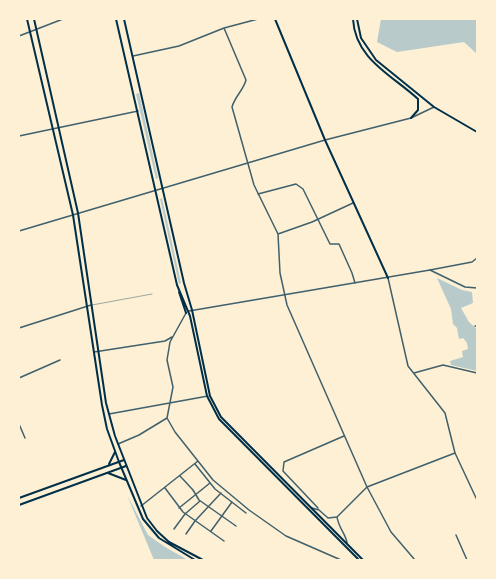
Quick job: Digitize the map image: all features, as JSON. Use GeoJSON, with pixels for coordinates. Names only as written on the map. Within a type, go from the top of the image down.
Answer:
{"type":"FeatureCollection","features":[{"type":"Feature","properties":{"kind":"main road"},"geometry":{"type":"LineString","coordinates":[[27,19],[73,215],[104,416],[121,468],[138,511],[147,526],[168,544],[196,560]]}},
{"type":"Feature","properties":{"kind":"main road"},"geometry":{"type":"LineString","coordinates":[[34,19],[78,213],[109,414],[118,444],[141,506],[147,518],[165,538],[203,560]]}},
{"type":"Feature","properties":{"kind":"main road"},"geometry":{"type":"LineString","coordinates":[[116,19],[177,285],[186,313]]}},
{"type":"Feature","properties":{"kind":"main road"},"geometry":{"type":"LineString","coordinates":[[124,19],[162,189],[184,283],[192,310],[208,396],[221,417],[361,560]]}},
{"type":"Feature","properties":{"kind":"main road"},"geometry":{"type":"LineString","coordinates":[[275,19],[325,140],[388,278]]}},
{"type":"Feature","properties":{"kind":"main road"},"geometry":{"type":"LineString","coordinates":[[353,19],[358,39],[369,58],[418,99],[418,110],[411,118]]}},
{"type":"Feature","properties":{"kind":"main road"},"geometry":{"type":"LineString","coordinates":[[357,19],[361,38],[371,54],[434,107],[477,132]]}},
{"type":"Feature","properties":{"kind":"main road"},"geometry":{"type":"LineString","coordinates":[[177,285],[189,312],[208,396],[219,419],[361,560]]}},
{"type":"Feature","properties":{"kind":"main road"},"geometry":{"type":"LineString","coordinates":[[109,464],[116,452]]}},
{"type":"Feature","properties":{"kind":"main road"},"geometry":{"type":"LineString","coordinates":[[19,498],[109,464],[124,460]]}},
{"type":"Feature","properties":{"kind":"main road"},"geometry":{"type":"LineString","coordinates":[[19,505],[126,466]]}},
{"type":"Feature","properties":{"kind":"main road"},"geometry":{"type":"LineString","coordinates":[[106,473],[119,476],[126,480]]}},
{"type":"Feature","properties":{"kind":"street"},"geometry":{"type":"LineString","coordinates":[[19,36],[63,19]]}},
{"type":"Feature","properties":{"kind":"street"},"geometry":{"type":"LineString","coordinates":[[133,56],[179,46],[224,28],[258,19]]}},
{"type":"Feature","properties":{"kind":"street"},"geometry":{"type":"LineString","coordinates":[[224,28],[246,80],[244,86],[235,97],[232,107],[258,194],[278,234],[280,273],[287,305],[367,487],[391,532],[415,560]]}},
{"type":"Feature","properties":{"kind":"street"},"geometry":{"type":"LineString","coordinates":[[19,231],[325,140],[411,118],[434,107]]}},
{"type":"Feature","properties":{"kind":"street"},"geometry":{"type":"LineString","coordinates":[[19,136],[138,111]]}},
{"type":"Feature","properties":{"kind":"street"},"geometry":{"type":"LineString","coordinates":[[258,194],[296,184],[303,189],[330,244],[339,244],[352,273],[354,283]]}},
{"type":"Feature","properties":{"kind":"street"},"geometry":{"type":"LineString","coordinates":[[278,234],[318,219],[353,203]]}},
{"type":"Feature","properties":{"kind":"street"},"geometry":{"type":"LineString","coordinates":[[118,444],[139,435],[167,418],[173,387],[167,360],[170,342],[186,313],[192,310],[388,278],[472,262],[477,258]]}},
{"type":"Feature","properties":{"kind":"street"},"geometry":{"type":"LineString","coordinates":[[430,270],[465,287],[477,288]]}},
{"type":"Feature","properties":{"kind":"street"},"geometry":{"type":"LineString","coordinates":[[388,278],[408,366],[445,413],[455,453],[477,500]]}},
{"type":"Feature","properties":{"kind":"street"},"geometry":{"type":"LineString","coordinates":[[19,328],[91,305]]}},
{"type":"Feature","properties":{"kind":"street"},"geometry":{"type":"LineString","coordinates":[[94,352],[165,341],[173,337]]}},
{"type":"Feature","properties":{"kind":"street"},"geometry":{"type":"LineString","coordinates":[[19,378],[60,360]]}},
{"type":"Feature","properties":{"kind":"street"},"geometry":{"type":"LineString","coordinates":[[414,373],[443,365],[477,373]]}},
{"type":"Feature","properties":{"kind":"street"},"geometry":{"type":"LineString","coordinates":[[109,414],[208,396]]}},
{"type":"Feature","properties":{"kind":"street"},"geometry":{"type":"LineString","coordinates":[[167,418],[175,432],[212,480],[228,494],[286,536],[341,560]]}},
{"type":"Feature","properties":{"kind":"street"},"geometry":{"type":"LineString","coordinates":[[19,424],[25,438]]}},
{"type":"Feature","properties":{"kind":"street"},"geometry":{"type":"LineString","coordinates":[[344,436],[284,462],[283,465],[283,471],[328,518],[337,518],[367,487],[455,453]]}},
{"type":"Feature","properties":{"kind":"street"},"geometry":{"type":"LineString","coordinates":[[141,506],[198,461]]}},
{"type":"Feature","properties":{"kind":"street"},"geometry":{"type":"LineString","coordinates":[[195,464],[210,483],[246,513]]}},
{"type":"Feature","properties":{"kind":"street"},"geometry":{"type":"LineString","coordinates":[[180,476],[200,501],[236,526]]}},
{"type":"Feature","properties":{"kind":"street"},"geometry":{"type":"LineString","coordinates":[[180,508],[210,483]]}},
{"type":"Feature","properties":{"kind":"street"},"geometry":{"type":"LineString","coordinates":[[165,488],[185,514],[224,542]]}},
{"type":"Feature","properties":{"kind":"street"},"geometry":{"type":"LineString","coordinates":[[186,534],[195,521],[221,493]]}},
{"type":"Feature","properties":{"kind":"street"},"geometry":{"type":"LineString","coordinates":[[174,529],[185,514],[200,501]]}},
{"type":"Feature","properties":{"kind":"street"},"geometry":{"type":"LineString","coordinates":[[210,532],[232,502]]}},
{"type":"Feature","properties":{"kind":"street"},"geometry":{"type":"LineString","coordinates":[[311,509],[313,507],[319,510]]}},
{"type":"Feature","properties":{"kind":"street"},"geometry":{"type":"LineString","coordinates":[[337,518],[339,527],[346,537],[347,544]]}},
{"type":"Feature","properties":{"kind":"street"},"geometry":{"type":"LineString","coordinates":[[456,536],[467,560]]}},
{"type":"Feature","properties":{"kind":"lane"},"geometry":{"type":"LineString","coordinates":[[91,305],[152,294]]}},
{"type":"Feature","properties":{"kind":"shaded area"},"geometry":{"type":"Polygon","coordinates":[[[381,19],[477,19],[477,54],[464,42],[397,52],[377,42],[381,19]]]}},
{"type":"Feature","properties":{"kind":"shaded area"},"geometry":{"type":"Polygon","coordinates":[[[139,93],[158,178],[156,179],[136,94],[139,93]]]}},
{"type":"Feature","properties":{"kind":"shaded area"},"geometry":{"type":"Polygon","coordinates":[[[162,198],[181,283],[179,284],[160,199],[162,198]]]}},
{"type":"Feature","properties":{"kind":"shaded area"},"geometry":{"type":"Polygon","coordinates":[[[437,278],[462,290],[472,292],[473,303],[461,308],[469,322],[477,329],[477,371],[451,365],[450,361],[463,357],[462,351],[468,349],[467,343],[463,338],[459,339],[457,328],[453,324],[451,309],[437,278]]]}},
{"type":"Feature","properties":{"kind":"shaded area"},"geometry":{"type":"Polygon","coordinates":[[[127,495],[148,535],[188,560],[154,560],[127,495]]]}}]}
